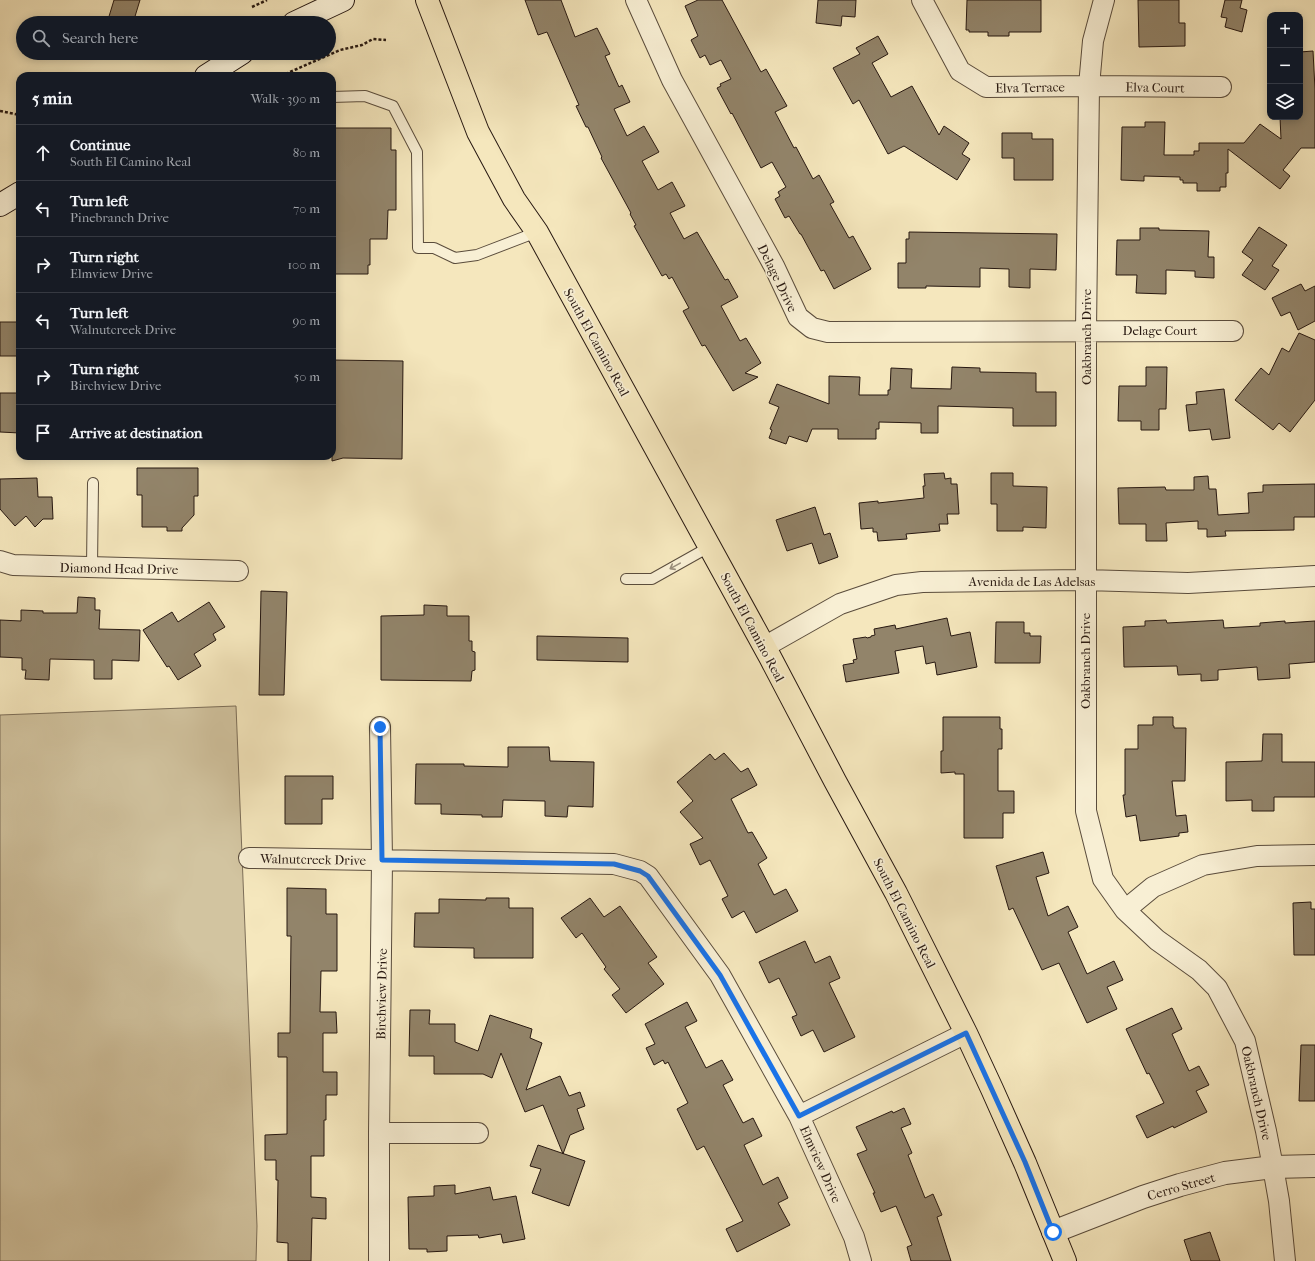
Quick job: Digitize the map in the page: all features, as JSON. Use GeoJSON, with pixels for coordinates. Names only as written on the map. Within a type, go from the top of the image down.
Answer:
{"type":"FeatureCollection","features":[{"type":"Feature","properties":{"kind":"main road","name":"South El Camino Real"},"geometry":{"type":"LineString","coordinates":[[427,0],[478,132],[514,199],[537,232],[764,647],[834,781],[896,893],[966,1033],[1025,1162],[1065,1261]]}},
{"type":"Feature","properties":{"kind":"street"},"geometry":{"type":"LineString","coordinates":[[309,16],[343,0]]}},
{"type":"Feature","properties":{"kind":"street","name":"Delage Drive"},"geometry":{"type":"LineString","coordinates":[[636,0],[672,80],[774,266],[798,318],[812,328],[828,332],[1086,330]]}},
{"type":"Feature","properties":{"kind":"street","name":"Elva Terrace"},"geometry":{"type":"LineString","coordinates":[[922,0],[960,71],[986,88],[1089,86]]}},
{"type":"Feature","properties":{"kind":"street","name":"Oakbranch Drive"},"geometry":{"type":"LineString","coordinates":[[1104,0],[1093,42],[1089,86],[1086,330],[1086,811],[1103,879],[1125,910],[1157,940],[1200,970],[1217,988],[1245,1041],[1273,1167],[1279,1201],[1285,1261]]}},
{"type":"Feature","properties":{"kind":"street"},"geometry":{"type":"LineString","coordinates":[[212,72],[231,60]]}},
{"type":"Feature","properties":{"kind":"street","name":"Elva Court"},"geometry":{"type":"LineString","coordinates":[[1089,86],[1221,88]]}},
{"type":"Feature","properties":{"kind":"street"},"geometry":{"type":"LineString","coordinates":[[0,204],[16,195]]}},
{"type":"Feature","properties":{"kind":"street","name":"Delage Court"},"geometry":{"type":"LineString","coordinates":[[1086,330],[1233,330]]}},
{"type":"Feature","properties":{"kind":"street","name":"Diamond Head Drive"},"geometry":{"type":"LineString","coordinates":[[0,561],[13,565],[238,571]]}},
{"type":"Feature","properties":{"kind":"street","name":"Avenida de Las Adelsas"},"geometry":{"type":"LineString","coordinates":[[764,647],[840,604],[896,585],[922,582],[1085,580],[1188,583],[1315,576]]}},
{"type":"Feature","properties":{"kind":"street","name":"Birchview Drive"},"geometry":{"type":"LineString","coordinates":[[378,1261],[378,1133],[382,860],[380,727]]}},
{"type":"Feature","properties":{"kind":"street"},"geometry":{"type":"LineString","coordinates":[[1125,910],[1153,886],[1203,865],[1257,856],[1315,855]]}},
{"type":"Feature","properties":{"kind":"street","name":"Walnutcreek Drive"},"geometry":{"type":"LineString","coordinates":[[249,858],[614,864],[640,871]]}},
{"type":"Feature","properties":{"kind":"street","name":"Elmview Drive"},"geometry":{"type":"LineString","coordinates":[[640,871],[648,876],[720,975],[799,1116],[854,1237],[861,1261]]}},
{"type":"Feature","properties":{"kind":"street"},"geometry":{"type":"LineString","coordinates":[[799,1116],[966,1033]]}},
{"type":"Feature","properties":{"kind":"street"},"geometry":{"type":"LineString","coordinates":[[378,1133],[478,1133]]}},
{"type":"Feature","properties":{"kind":"street","name":"Cerro Street"},"geometry":{"type":"LineString","coordinates":[[1053,1232],[1098,1214],[1180,1185],[1225,1173],[1273,1167],[1315,1166]]}},
{"type":"Feature","properties":{"kind":"lane"},"geometry":{"type":"LineString","coordinates":[[336,96],[365,96],[393,106],[417,152],[418,248],[434,248],[455,258],[477,255],[537,232]]}},
{"type":"Feature","properties":{"kind":"lane"},"geometry":{"type":"LineString","coordinates":[[92,567],[93,483]]}},
{"type":"Feature","properties":{"kind":"lane"},"geometry":{"type":"LineString","coordinates":[[626,579],[652,578],[709,547]]}},
{"type":"Feature","properties":{"kind":"path"},"geometry":{"type":"LineString","coordinates":[[252,7],[267,0]]}},
{"type":"Feature","properties":{"kind":"path"},"geometry":{"type":"LineString","coordinates":[[336,52],[362,45],[373,39],[386,40]]}},
{"type":"Feature","properties":{"kind":"path"},"geometry":{"type":"LineString","coordinates":[[290,72],[317,60]]}},
{"type":"Feature","properties":{"kind":"path"},"geometry":{"type":"LineString","coordinates":[[0,111],[16,114]]}},
{"type":"Feature","properties":{"kind":"shaded area"},"geometry":{"type":"Polygon","coordinates":[[[236,706],[257,1226],[256,1261],[0,1261],[0,715],[236,706]]]}},
{"type":"Feature","properties":{"kind":"building"},"geometry":{"type":"Polygon","coordinates":[[[114,0],[140,0],[135,16],[109,16],[114,0]]]}},
{"type":"Feature","properties":{"kind":"building"},"geometry":{"type":"Polygon","coordinates":[[[525,0],[561,0],[575,37],[597,28],[610,54],[605,56],[619,87],[622,85],[630,102],[614,109],[627,136],[644,126],[659,152],[642,161],[658,190],[672,182],[685,206],[670,213],[684,239],[697,232],[725,280],[728,279],[738,297],[721,306],[740,341],[746,338],[761,363],[745,373],[758,377],[733,391],[705,345],[702,346],[683,311],[689,308],[672,277],[669,279],[666,274],[662,276],[634,226],[636,225],[630,214],[631,213],[601,158],[602,157],[588,127],[586,127],[576,106],[579,105],[547,32],[538,35],[525,0]]]}},
{"type":"Feature","properties":{"kind":"building"},"geometry":{"type":"Polygon","coordinates":[[[698,0],[722,0],[761,72],[766,69],[787,106],[775,112],[794,148],[796,147],[813,179],[819,175],[834,202],[830,204],[849,238],[853,236],[871,269],[834,289],[824,270],[821,271],[801,234],[789,216],[785,218],[775,199],[780,196],[778,192],[786,187],[772,162],[761,168],[717,88],[721,86],[720,84],[731,79],[721,60],[710,65],[705,55],[700,58],[691,40],[698,36],[685,6],[698,0]]]}},
{"type":"Feature","properties":{"kind":"building"},"geometry":{"type":"Polygon","coordinates":[[[818,0],[856,0],[855,17],[842,16],[841,26],[816,23],[818,0]]]}},
{"type":"Feature","properties":{"kind":"building"},"geometry":{"type":"Polygon","coordinates":[[[967,0],[1041,0],[1041,32],[1009,32],[1009,36],[988,36],[988,32],[969,32],[969,30],[966,30],[967,0]]]}},
{"type":"Feature","properties":{"kind":"building"},"geometry":{"type":"Polygon","coordinates":[[[1138,0],[1179,0],[1179,23],[1185,23],[1185,46],[1139,47],[1138,0]]]}},
{"type":"Feature","properties":{"kind":"building"},"geometry":{"type":"Polygon","coordinates":[[[1225,0],[1242,0],[1240,8],[1247,10],[1242,32],[1225,27],[1227,18],[1221,17],[1225,0]]]}},
{"type":"Feature","properties":{"kind":"building"},"geometry":{"type":"Polygon","coordinates":[[[878,36],[888,54],[872,63],[891,97],[912,86],[939,135],[944,126],[969,143],[962,154],[970,159],[957,180],[904,146],[888,154],[859,100],[853,104],[833,68],[860,54],[856,48],[878,36]]]}},
{"type":"Feature","properties":{"kind":"building"},"geometry":{"type":"Polygon","coordinates":[[[1313,51],[1315,89],[1315,148],[1301,148],[1283,170],[1290,176],[1280,189],[1228,149],[1228,173],[1226,173],[1226,187],[1220,187],[1220,191],[1197,191],[1197,183],[1183,183],[1183,180],[1180,180],[1180,177],[1144,176],[1144,181],[1121,180],[1122,127],[1145,127],[1145,122],[1165,122],[1164,155],[1194,155],[1194,151],[1199,151],[1199,143],[1244,143],[1260,124],[1281,139],[1280,120],[1303,120],[1303,52],[1313,51]]]}},
{"type":"Feature","properties":{"kind":"building"},"geometry":{"type":"Polygon","coordinates":[[[336,128],[391,128],[391,150],[396,150],[396,210],[388,210],[387,239],[370,239],[370,265],[368,265],[368,274],[336,274],[336,128]]]}},
{"type":"Feature","properties":{"kind":"building"},"geometry":{"type":"Polygon","coordinates":[[[1002,133],[1032,133],[1032,139],[1053,139],[1053,180],[1014,180],[1014,158],[1002,158],[1002,133]]]}},
{"type":"Feature","properties":{"kind":"building"},"geometry":{"type":"Polygon","coordinates":[[[1259,227],[1287,245],[1272,266],[1279,270],[1265,290],[1242,275],[1253,260],[1242,252],[1259,227]]]}},
{"type":"Feature","properties":{"kind":"building"},"geometry":{"type":"Polygon","coordinates":[[[1140,228],[1209,231],[1208,257],[1214,257],[1214,278],[1195,277],[1195,271],[1166,270],[1166,294],[1136,293],[1137,275],[1116,275],[1117,240],[1140,240],[1140,228]]]}},
{"type":"Feature","properties":{"kind":"building"},"geometry":{"type":"Polygon","coordinates":[[[909,232],[1057,234],[1056,270],[1030,269],[1030,288],[1009,287],[1009,269],[980,268],[980,287],[926,286],[926,288],[898,288],[898,263],[906,263],[906,239],[909,239],[909,232]]]}},
{"type":"Feature","properties":{"kind":"building"},"geometry":{"type":"Polygon","coordinates":[[[1301,284],[1305,291],[1315,286],[1315,321],[1298,330],[1290,312],[1281,316],[1272,298],[1301,284]]]}},
{"type":"Feature","properties":{"kind":"building"},"geometry":{"type":"Polygon","coordinates":[[[0,322],[16,322],[16,356],[0,356],[0,322]]]}},
{"type":"Feature","properties":{"kind":"building"},"geometry":{"type":"Polygon","coordinates":[[[1299,333],[1315,340],[1315,400],[1290,432],[1279,423],[1273,430],[1235,400],[1261,368],[1269,375],[1282,348],[1289,352],[1299,333]]]}},
{"type":"Feature","properties":{"kind":"building"},"geometry":{"type":"Polygon","coordinates":[[[336,360],[403,361],[402,459],[343,458],[336,460],[336,360]]]}},
{"type":"Feature","properties":{"kind":"building"},"geometry":{"type":"Polygon","coordinates":[[[952,367],[980,368],[980,372],[1036,373],[1036,392],[1056,392],[1056,426],[1013,426],[1013,408],[938,406],[938,433],[921,433],[921,423],[879,422],[879,429],[876,429],[876,439],[838,439],[838,429],[812,429],[807,442],[789,436],[786,444],[769,438],[772,430],[770,429],[779,407],[769,403],[777,384],[829,404],[829,376],[860,377],[859,395],[888,395],[888,390],[890,390],[891,368],[912,369],[911,388],[951,389],[952,367]]]}},
{"type":"Feature","properties":{"kind":"building"},"geometry":{"type":"Polygon","coordinates":[[[1146,367],[1167,367],[1166,409],[1159,409],[1159,430],[1141,430],[1141,421],[1118,421],[1119,386],[1146,386],[1146,367]]]}},
{"type":"Feature","properties":{"kind":"building"},"geometry":{"type":"Polygon","coordinates":[[[1224,389],[1230,438],[1212,440],[1210,429],[1189,431],[1186,405],[1197,404],[1196,392],[1224,389]]]}},
{"type":"Feature","properties":{"kind":"building"},"geometry":{"type":"Polygon","coordinates":[[[0,393],[16,393],[16,433],[0,432],[0,393]]]}},
{"type":"Feature","properties":{"kind":"building"},"geometry":{"type":"Polygon","coordinates":[[[137,468],[198,468],[198,496],[194,496],[194,515],[182,528],[182,531],[167,531],[167,527],[142,527],[142,495],[137,495],[137,468]]]}},
{"type":"Feature","properties":{"kind":"building"},"geometry":{"type":"Polygon","coordinates":[[[944,473],[945,479],[951,478],[951,484],[957,484],[959,514],[947,514],[948,524],[939,524],[940,531],[906,534],[907,539],[878,541],[877,532],[873,532],[873,528],[861,529],[859,503],[878,501],[878,503],[924,498],[924,474],[944,473]]]}},
{"type":"Feature","properties":{"kind":"building"},"geometry":{"type":"Polygon","coordinates":[[[991,473],[1013,473],[1013,486],[1047,487],[1046,528],[1023,527],[1023,531],[997,531],[997,504],[991,504],[991,473]]]}},
{"type":"Feature","properties":{"kind":"building"},"geometry":{"type":"Polygon","coordinates":[[[1208,476],[1209,489],[1216,489],[1218,515],[1249,513],[1248,493],[1263,492],[1263,485],[1315,484],[1315,517],[1294,517],[1294,530],[1225,531],[1226,536],[1207,537],[1207,529],[1198,529],[1198,521],[1166,523],[1167,541],[1146,541],[1146,524],[1119,524],[1118,488],[1165,487],[1166,490],[1194,490],[1194,477],[1208,476]]]}},
{"type":"Feature","properties":{"kind":"building"},"geometry":{"type":"Polygon","coordinates":[[[37,478],[38,497],[52,497],[53,519],[43,519],[35,527],[26,516],[15,526],[0,509],[0,479],[37,478]]]}},
{"type":"Feature","properties":{"kind":"building"},"geometry":{"type":"Polygon","coordinates":[[[815,507],[824,535],[830,533],[838,557],[819,564],[812,543],[787,551],[776,520],[815,507]]]}},
{"type":"Feature","properties":{"kind":"building"},"geometry":{"type":"Polygon","coordinates":[[[261,591],[287,592],[284,695],[259,695],[261,591]]]}},
{"type":"Feature","properties":{"kind":"building"},"geometry":{"type":"Polygon","coordinates":[[[78,597],[95,598],[95,610],[100,610],[99,629],[140,630],[139,661],[112,660],[112,679],[94,679],[94,660],[50,659],[49,680],[25,679],[26,670],[22,670],[22,658],[0,657],[0,620],[21,621],[21,610],[43,611],[43,613],[77,613],[78,597]]]}},
{"type":"Feature","properties":{"kind":"building"},"geometry":{"type":"Polygon","coordinates":[[[209,602],[225,627],[213,634],[216,640],[194,654],[201,666],[178,680],[169,666],[167,667],[143,630],[172,612],[178,622],[209,602]]]}},
{"type":"Feature","properties":{"kind":"building"},"geometry":{"type":"Polygon","coordinates":[[[424,605],[447,606],[447,616],[469,616],[469,641],[472,641],[472,651],[475,652],[475,670],[472,671],[471,681],[381,680],[381,616],[424,615],[424,605]]]}},
{"type":"Feature","properties":{"kind":"building"},"geometry":{"type":"Polygon","coordinates":[[[947,618],[951,636],[970,632],[977,667],[937,675],[935,662],[926,664],[923,646],[895,651],[899,673],[846,682],[843,665],[854,663],[853,660],[857,659],[853,639],[871,637],[875,635],[874,629],[895,625],[896,629],[947,618]]]}},
{"type":"Feature","properties":{"kind":"building"},"geometry":{"type":"Polygon","coordinates":[[[1166,620],[1167,623],[1223,620],[1224,628],[1260,626],[1260,623],[1285,621],[1285,623],[1315,621],[1315,662],[1289,664],[1290,678],[1258,680],[1257,667],[1218,670],[1218,680],[1201,681],[1201,674],[1178,675],[1177,666],[1124,667],[1123,627],[1145,626],[1145,621],[1166,620]]]}},
{"type":"Feature","properties":{"kind":"building"},"geometry":{"type":"Polygon","coordinates":[[[996,622],[1024,622],[1024,633],[1030,633],[1030,636],[1041,636],[1040,663],[995,663],[996,622]]]}},
{"type":"Feature","properties":{"kind":"building"},"geometry":{"type":"Polygon","coordinates":[[[537,636],[628,638],[628,662],[537,660],[537,636]]]}},
{"type":"Feature","properties":{"kind":"building"},"geometry":{"type":"Polygon","coordinates":[[[943,717],[1000,717],[1000,729],[1002,729],[1002,749],[998,749],[998,791],[1014,791],[1014,813],[1003,813],[1003,838],[964,838],[964,774],[955,774],[955,772],[941,773],[941,751],[943,751],[943,717]]]}},
{"type":"Feature","properties":{"kind":"building"},"geometry":{"type":"Polygon","coordinates":[[[1153,717],[1173,717],[1174,728],[1186,728],[1185,781],[1172,781],[1176,816],[1186,815],[1188,832],[1179,833],[1179,836],[1140,841],[1136,815],[1126,817],[1123,795],[1125,795],[1125,749],[1138,749],[1138,725],[1153,725],[1153,717]]]}},
{"type":"Feature","properties":{"kind":"building"},"geometry":{"type":"Polygon","coordinates":[[[1263,734],[1282,734],[1282,762],[1315,762],[1315,797],[1274,797],[1274,811],[1252,811],[1252,800],[1226,801],[1226,762],[1262,761],[1263,734]]]}},
{"type":"Feature","properties":{"kind":"building"},"geometry":{"type":"Polygon","coordinates":[[[508,747],[549,747],[550,761],[594,762],[593,807],[568,806],[567,817],[545,816],[545,801],[503,800],[502,817],[482,817],[482,815],[441,814],[441,804],[415,804],[416,764],[464,764],[464,766],[508,767],[508,747]]]}},
{"type":"Feature","properties":{"kind":"building"},"geometry":{"type":"Polygon","coordinates":[[[724,753],[741,772],[748,768],[757,785],[731,799],[748,833],[752,832],[767,858],[758,864],[774,895],[786,889],[798,911],[756,933],[744,911],[732,918],[722,899],[728,896],[710,860],[700,865],[690,844],[703,838],[680,812],[693,801],[677,782],[710,754],[715,760],[724,753]]]}},
{"type":"Feature","properties":{"kind":"building"},"geometry":{"type":"Polygon","coordinates":[[[285,776],[333,776],[333,799],[322,799],[322,824],[285,824],[285,776]]]}},
{"type":"Feature","properties":{"kind":"building"},"geometry":{"type":"Polygon","coordinates":[[[1043,852],[1049,873],[1036,877],[1048,916],[1068,906],[1078,927],[1068,932],[1087,974],[1114,961],[1123,980],[1107,987],[1117,1009],[1087,1023],[1059,963],[1042,970],[1013,908],[1009,910],[996,866],[1043,852]]]}},
{"type":"Feature","properties":{"kind":"building"},"geometry":{"type":"Polygon","coordinates":[[[287,888],[326,889],[326,914],[337,914],[337,971],[321,971],[320,1012],[336,1012],[337,1033],[323,1033],[323,1072],[337,1072],[337,1095],[326,1095],[324,1156],[311,1156],[311,1197],[326,1198],[326,1219],[312,1218],[311,1261],[288,1261],[288,1243],[277,1242],[278,1180],[276,1180],[276,1160],[265,1160],[265,1135],[287,1134],[287,1057],[278,1057],[278,1033],[290,1033],[291,936],[287,936],[287,888]]]}},
{"type":"Feature","properties":{"kind":"building"},"geometry":{"type":"Polygon","coordinates":[[[486,898],[509,898],[509,908],[533,908],[533,958],[474,958],[474,948],[414,947],[415,913],[439,913],[439,899],[486,900],[486,898]]]}},
{"type":"Feature","properties":{"kind":"building"},"geometry":{"type":"Polygon","coordinates":[[[590,898],[604,917],[620,906],[657,957],[648,963],[664,984],[626,1013],[612,995],[620,989],[604,969],[606,967],[582,933],[576,938],[561,918],[590,898]]]}},
{"type":"Feature","properties":{"kind":"building"},"geometry":{"type":"Polygon","coordinates":[[[1311,902],[1311,909],[1315,909],[1315,955],[1294,955],[1293,903],[1311,902]]]}},
{"type":"Feature","properties":{"kind":"building"},"geometry":{"type":"Polygon","coordinates":[[[805,941],[815,963],[830,956],[840,978],[829,983],[855,1037],[824,1052],[813,1030],[801,1036],[792,1017],[797,1015],[779,978],[769,983],[759,962],[805,941]]]}},
{"type":"Feature","properties":{"kind":"building"},"geometry":{"type":"Polygon","coordinates":[[[687,1002],[697,1021],[685,1027],[706,1068],[722,1060],[733,1080],[723,1085],[743,1123],[753,1118],[762,1136],[744,1145],[763,1185],[778,1177],[788,1198],[778,1203],[790,1225],[737,1252],[726,1229],[743,1221],[704,1146],[697,1150],[677,1109],[688,1103],[668,1062],[665,1064],[663,1060],[654,1065],[646,1048],[655,1044],[645,1024],[687,1002]]]}},
{"type":"Feature","properties":{"kind":"building"},"geometry":{"type":"Polygon","coordinates":[[[1172,1008],[1182,1029],[1172,1034],[1189,1071],[1199,1066],[1209,1085],[1196,1091],[1207,1112],[1174,1128],[1173,1126],[1147,1138],[1136,1116],[1164,1103],[1149,1073],[1147,1074],[1126,1029],[1172,1008]]]}},
{"type":"Feature","properties":{"kind":"building"},"geometry":{"type":"Polygon","coordinates":[[[410,1010],[430,1010],[429,1024],[455,1024],[455,1042],[478,1051],[490,1015],[532,1029],[530,1038],[542,1043],[526,1090],[560,1076],[569,1096],[580,1092],[585,1106],[577,1109],[584,1129],[570,1135],[563,1154],[543,1105],[525,1112],[501,1053],[492,1078],[483,1074],[434,1074],[434,1056],[409,1056],[410,1010]]]}},
{"type":"Feature","properties":{"kind":"building"},"geometry":{"type":"Polygon","coordinates":[[[1301,1045],[1315,1045],[1315,1101],[1299,1101],[1301,1045]]]}},
{"type":"Feature","properties":{"kind":"building"},"geometry":{"type":"Polygon","coordinates":[[[904,1108],[911,1124],[901,1128],[912,1153],[908,1155],[925,1198],[933,1194],[942,1215],[937,1217],[951,1261],[911,1261],[907,1247],[912,1245],[896,1206],[881,1212],[873,1193],[875,1193],[857,1154],[867,1150],[856,1127],[892,1111],[893,1113],[904,1108]]]}},
{"type":"Feature","properties":{"kind":"building"},"geometry":{"type":"Polygon","coordinates":[[[538,1145],[585,1161],[569,1206],[532,1193],[541,1169],[530,1166],[538,1145]]]}},
{"type":"Feature","properties":{"kind":"building"},"geometry":{"type":"Polygon","coordinates":[[[455,1185],[455,1194],[490,1187],[493,1200],[516,1196],[525,1239],[503,1243],[501,1234],[479,1238],[478,1235],[447,1236],[447,1251],[427,1252],[427,1249],[409,1249],[408,1197],[434,1196],[434,1186],[455,1185]]]}},
{"type":"Feature","properties":{"kind":"building"},"geometry":{"type":"Polygon","coordinates":[[[1210,1232],[1220,1261],[1191,1261],[1184,1240],[1210,1232]]]}},
{"type":"Feature","properties":{"kind":"route"},"geometry":{"type":"LineString","coordinates":[[380,727],[382,860],[614,864],[640,871],[648,876],[720,975],[799,1116],[966,1033],[1025,1162],[1053,1232]]}}]}
